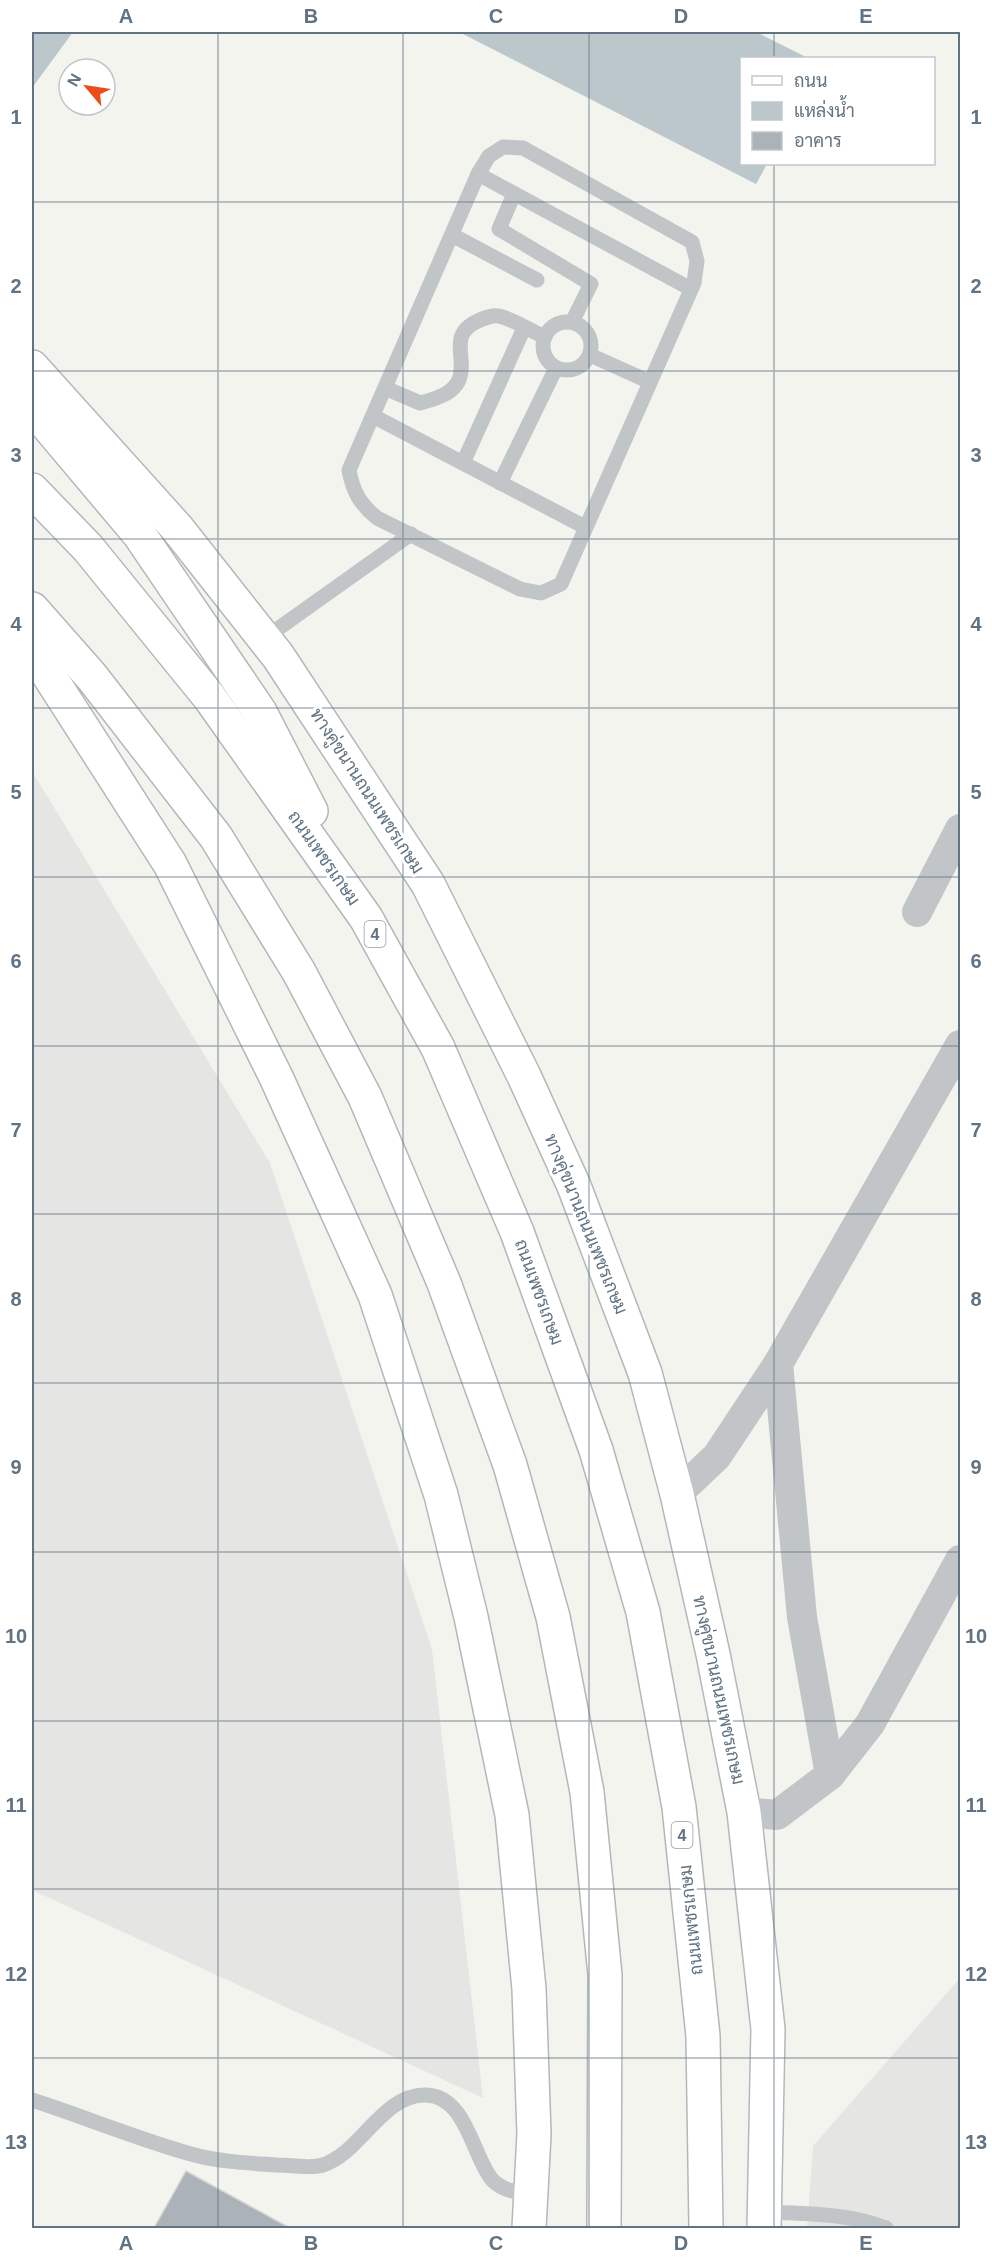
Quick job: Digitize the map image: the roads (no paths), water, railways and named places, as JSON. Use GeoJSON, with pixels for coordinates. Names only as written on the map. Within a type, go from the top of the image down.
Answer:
{"type":"FeatureCollection","features":[{"type":"Feature","properties":{"kind":"main road","name":"ทางคู่ขนานถนนเพชรเกษม"},"geometry":{"type":"LineString","coordinates":[[32,367],[177,528],[265,639],[428,884],[524,1076],[574,1186],[645,1373],[677,1494],[713,1654],[744,1812],[768,2029],[765,2220]]}},
{"type":"Feature","properties":{"kind":"main road"},"geometry":{"type":"LineString","coordinates":[[32,407],[139,534],[260,712],[366,918]]}},
{"type":"Feature","properties":{"kind":"main road","name":"ถนนเพชรเกษม"},"geometry":{"type":"LineString","coordinates":[[32,490],[88,548],[210,698],[366,918],[438,1048],[518,1233],[597,1450],[643,1612],[679,1807],[703,2036],[706,2229]]}},
{"type":"Feature","properties":{"kind":"main road"},"geometry":{"type":"LineString","coordinates":[[32,609],[92,677],[216,837],[299,972],[365,1097],[444,1283],[510,1465],[553,1617],[587,1792],[605,1975],[606,2206],[604,2229]]}},
{"type":"Feature","properties":{"kind":"main road"},"geometry":{"type":"LineString","coordinates":[[32,649],[170,864],[276,1077],[375,1295],[441,1495],[471,1617],[512,1815],[529,1989],[534,2134],[529,2229]]}},
{"type":"Feature","properties":{"kind":"street"},"geometry":{"type":"LineString","coordinates":[[916,912],[960,829]]}},
{"type":"Feature","properties":{"kind":"street"},"geometry":{"type":"LineString","coordinates":[[677,1494],[717,1456],[778,1364],[960,1045]]}},
{"type":"Feature","properties":{"kind":"street"},"geometry":{"type":"LineString","coordinates":[[778,1364],[802,1617],[830,1775]]}},
{"type":"Feature","properties":{"kind":"street"},"geometry":{"type":"LineString","coordinates":[[744,1812],[777,1815],[830,1775],[870,1724],[960,1560]]}},
{"type":"Feature","properties":{"kind":"lane"},"geometry":{"type":"LineString","coordinates":[[502,147],[523,148],[692,242],[697,261],[691,289],[561,584],[541,593],[520,589],[377,518],[360,504],[352,486],[349,470],[478,174],[489,156],[502,147]]}},
{"type":"Feature","properties":{"kind":"lane"},"geometry":{"type":"LineString","coordinates":[[478,174],[691,289]]}},
{"type":"Feature","properties":{"kind":"lane"},"geometry":{"type":"LineString","coordinates":[[514,194],[499,229],[591,284],[572,322]]}},
{"type":"Feature","properties":{"kind":"lane"},"geometry":{"type":"LineString","coordinates":[[452,235],[537,280]]}},
{"type":"Feature","properties":{"kind":"lane"},"geometry":{"type":"LineString","coordinates":[[386,388],[420,403],[447,393],[458,382],[462,367],[458,351],[461,338],[469,325],[497,315],[544,337]]}},
{"type":"Feature","properties":{"kind":"lane"},"geometry":{"type":"LineString","coordinates":[[572,322],[580,325],[590,338],[590,355],[586,362],[572,371],[556,368],[546,358],[544,337],[556,325],[572,322]]}},
{"type":"Feature","properties":{"kind":"lane"},"geometry":{"type":"LineString","coordinates":[[463,463],[524,328]]}},
{"type":"Feature","properties":{"kind":"lane"},"geometry":{"type":"LineString","coordinates":[[590,355],[650,382]]}},
{"type":"Feature","properties":{"kind":"lane"},"geometry":{"type":"LineString","coordinates":[[500,483],[556,368]]}},
{"type":"Feature","properties":{"kind":"lane"},"geometry":{"type":"LineString","coordinates":[[373,416],[585,528]]}},
{"type":"Feature","properties":{"kind":"lane"},"geometry":{"type":"LineString","coordinates":[[265,639],[411,534]]}},
{"type":"Feature","properties":{"kind":"lane"},"geometry":{"type":"LineString","coordinates":[[32,2100],[192,2155],[232,2162],[312,2166],[321,2165],[344,2154],[379,2118],[410,2098],[428,2095],[453,2106],[471,2135],[491,2178],[507,2190],[531,2196]]}},
{"type":"Feature","properties":{"kind":"lane"},"geometry":{"type":"LineString","coordinates":[[765,2220],[826,2215],[873,2223],[886,2229]]}},
{"type":"Feature","properties":{"kind":"water"},"geometry":{"type":"Polygon","coordinates":[[[32,32],[73,32],[32,88],[32,32]]]}},
{"type":"Feature","properties":{"kind":"water"},"geometry":{"type":"Polygon","coordinates":[[[459,32],[756,32],[806,57],[740,57],[740,165],[766,165],[756,184],[459,32]]]}}]}
